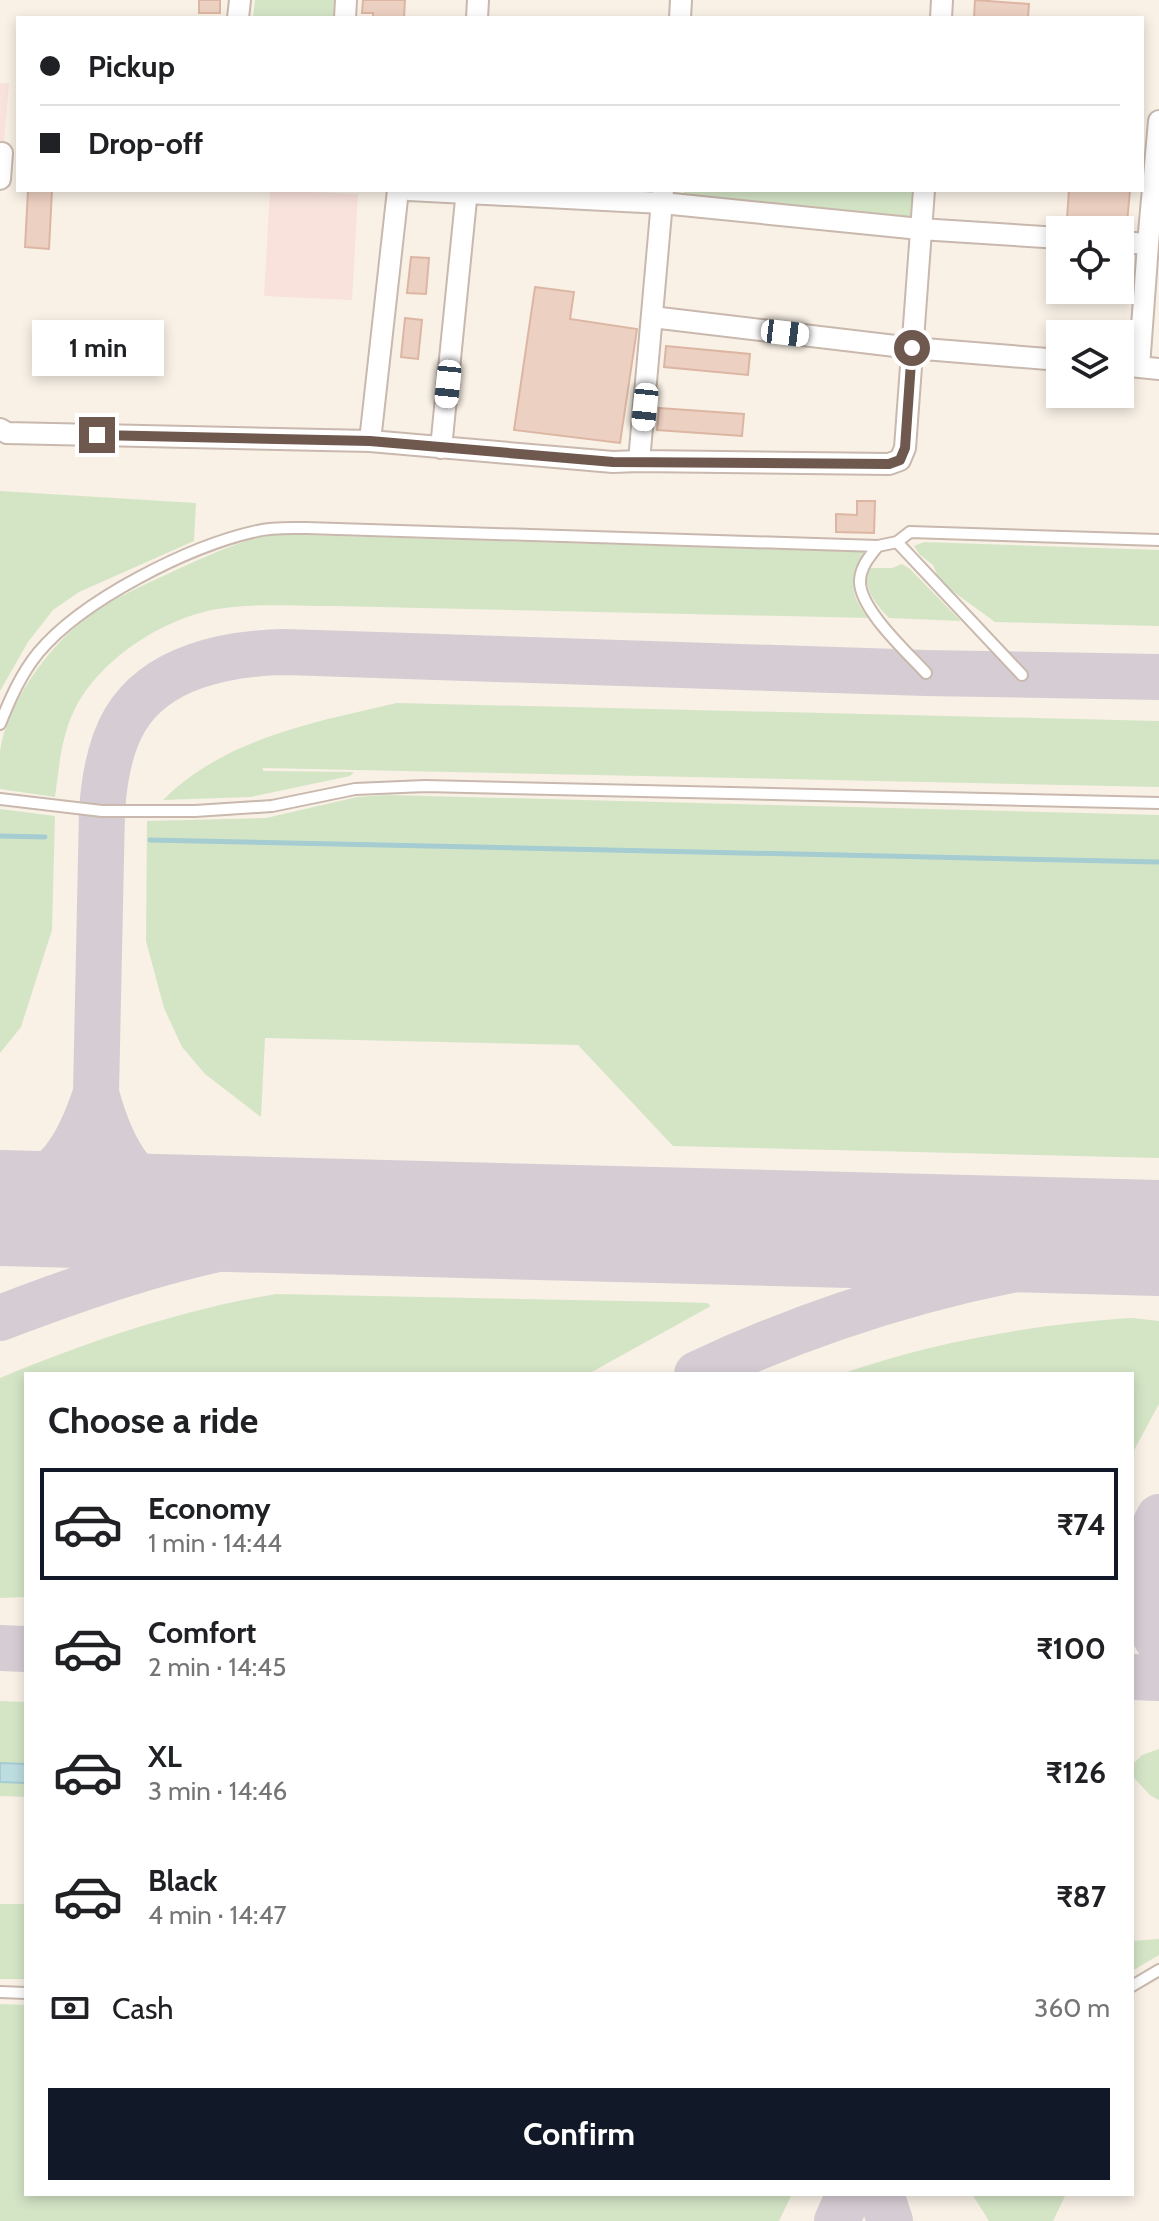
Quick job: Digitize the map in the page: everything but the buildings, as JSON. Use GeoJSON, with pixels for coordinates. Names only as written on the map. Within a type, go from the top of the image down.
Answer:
{"type":"FeatureCollection","features":[{"type":"Feature","properties":{"kind":"street"},"geometry":{"type":"LineString","coordinates":[[1139,367],[1159,121]]}},
{"type":"Feature","properties":{"kind":"street"},"geometry":{"type":"LineString","coordinates":[[0,179],[7,153]]}},
{"type":"Feature","properties":{"kind":"street"},"geometry":{"type":"LineString","coordinates":[[370,441],[398,192]]}},
{"type":"Feature","properties":{"kind":"street"},"geometry":{"type":"LineString","coordinates":[[441,448],[466,192],[663,196],[920,229],[1046,237]]}},
{"type":"Feature","properties":{"kind":"street"},"geometry":{"type":"LineString","coordinates":[[0,429],[7,433],[370,441],[613,462],[896,463],[905,448],[924,192]]}},
{"type":"Feature","properties":{"kind":"street"},"geometry":{"type":"LineString","coordinates":[[639,461],[663,196]]}},
{"type":"Feature","properties":{"kind":"street"},"geometry":{"type":"LineString","coordinates":[[1134,243],[1148,244]]}},
{"type":"Feature","properties":{"kind":"street"},"geometry":{"type":"LineString","coordinates":[[652,317],[912,348],[1046,359]]}},
{"type":"Feature","properties":{"kind":"lane"},"geometry":{"type":"LineString","coordinates":[[0,724],[21,677],[37,654],[74,618],[102,598],[166,565],[258,531],[306,528],[878,546],[897,542],[910,532],[1159,540]]}},
{"type":"Feature","properties":{"kind":"lane"},"geometry":{"type":"LineString","coordinates":[[897,542],[1022,675]]}},
{"type":"Feature","properties":{"kind":"lane"},"geometry":{"type":"LineString","coordinates":[[878,546],[864,565],[861,590],[878,618],[926,673]]}},
{"type":"Feature","properties":{"kind":"lane"},"geometry":{"type":"LineString","coordinates":[[0,799],[102,811],[195,811],[272,806],[355,789],[425,786],[1159,803]]}},
{"type":"Feature","properties":{"kind":"lane"},"geometry":{"type":"LineString","coordinates":[[1134,1985],[1159,1970]]}},
{"type":"Feature","properties":{"kind":"lane"},"geometry":{"type":"LineString","coordinates":[[0,1992],[24,1993]]}},
{"type":"Feature","properties":{"kind":"shaded area"},"geometry":{"type":"Polygon","coordinates":[[[0,83],[9,83],[4,143],[0,143],[0,83]]]}},
{"type":"Feature","properties":{"kind":"shaded area"},"geometry":{"type":"Polygon","coordinates":[[[270,192],[358,194],[352,300],[264,296],[270,192]]]}},
{"type":"Feature","properties":{"kind":"green space"},"geometry":{"type":"Polygon","coordinates":[[[255,0],[339,0],[337,16],[253,16],[255,0]]]}},
{"type":"Feature","properties":{"kind":"green space"},"geometry":{"type":"Polygon","coordinates":[[[684,192],[916,192],[913,221],[684,192]]]}},
{"type":"Feature","properties":{"kind":"green space"},"geometry":{"type":"Polygon","coordinates":[[[0,491],[196,503],[194,541],[79,592],[53,610],[28,642],[0,691],[0,491]]]}},
{"type":"Feature","properties":{"kind":"green space"},"geometry":{"type":"Polygon","coordinates":[[[273,534],[864,552],[853,585],[857,600],[868,618],[290,605],[217,609],[174,622],[153,633],[133,645],[98,676],[84,694],[69,723],[55,797],[0,789],[0,752],[11,714],[32,676],[59,642],[99,609],[120,597],[223,549],[273,534]]]}},
{"type":"Feature","properties":{"kind":"green space"},"geometry":{"type":"Polygon","coordinates":[[[924,542],[1159,550],[1159,626],[995,622],[940,582],[933,565],[914,546],[924,542]]]}},
{"type":"Feature","properties":{"kind":"green space"},"geometry":{"type":"Polygon","coordinates":[[[902,564],[961,621],[889,618],[875,602],[869,589],[868,568],[892,568],[902,564]]]}},
{"type":"Feature","properties":{"kind":"green space"},"geometry":{"type":"Polygon","coordinates":[[[397,703],[1159,721],[1159,787],[263,768],[263,771],[354,772],[350,776],[251,797],[163,800],[214,761],[243,747],[303,726],[397,703]]]}},
{"type":"Feature","properties":{"kind":"green space"},"geometry":{"type":"Polygon","coordinates":[[[388,795],[1159,815],[1159,1158],[673,1146],[578,1045],[265,1038],[261,1117],[205,1074],[182,1047],[164,1008],[146,941],[147,821],[266,818],[357,797],[388,795]]]}},
{"type":"Feature","properties":{"kind":"green space"},"geometry":{"type":"Polygon","coordinates":[[[0,809],[55,816],[52,930],[21,1027],[0,1053],[0,809]]]}},
{"type":"Feature","properties":{"kind":"green space"},"geometry":{"type":"Polygon","coordinates":[[[276,1294],[676,1302],[707,1303],[711,1306],[592,1372],[24,1372],[24,1597],[0,1598],[0,1378],[136,1328],[276,1294]]]}},
{"type":"Feature","properties":{"kind":"green space"},"geometry":{"type":"Polygon","coordinates":[[[1133,1318],[1159,1321],[1159,1404],[1134,1450],[1134,1372],[847,1372],[985,1336],[1133,1318]]]}},
{"type":"Feature","properties":{"kind":"green space"},"geometry":{"type":"Polygon","coordinates":[[[0,1701],[24,1702],[24,1764],[0,1763],[0,1701]]]}},
{"type":"Feature","properties":{"kind":"green space"},"geometry":{"type":"Polygon","coordinates":[[[1159,1749],[1159,1800],[1134,1778],[1134,1763],[1142,1755],[1159,1749]]]}},
{"type":"Feature","properties":{"kind":"green space"},"geometry":{"type":"Polygon","coordinates":[[[0,1782],[24,1783],[24,1797],[0,1796],[0,1782]]]}},
{"type":"Feature","properties":{"kind":"green space"},"geometry":{"type":"Polygon","coordinates":[[[0,1904],[24,1904],[24,1979],[0,1979],[0,1904]]]}},
{"type":"Feature","properties":{"kind":"green space"},"geometry":{"type":"Polygon","coordinates":[[[1159,1939],[1159,1955],[1134,1970],[1134,1941],[1159,1939]]]}},
{"type":"Feature","properties":{"kind":"green space"},"geometry":{"type":"Polygon","coordinates":[[[0,2004],[24,2005],[24,2196],[791,2196],[779,2221],[0,2221],[0,2004]]]}},
{"type":"Feature","properties":{"kind":"green space"},"geometry":{"type":"Polygon","coordinates":[[[973,2196],[1065,2196],[1053,2221],[989,2221],[973,2196]]]}},
{"type":"Feature","properties":{"kind":"water"},"geometry":{"type":"Polygon","coordinates":[[[0,1763],[24,1764],[24,1783],[0,1782],[0,1763]]]}},
{"type":"Feature","properties":{"kind":"waterway"},"geometry":{"type":"LineString","coordinates":[[0,836],[45,837]]}},
{"type":"Feature","properties":{"kind":"waterway"},"geometry":{"type":"LineString","coordinates":[[150,840],[1159,862]]}},
{"type":"Feature","properties":{"kind":"taxiway"},"geometry":{"type":"LineString","coordinates":[[259,1214],[210,1210],[160,1195],[130,1169],[119,1153],[96,1093],[102,811],[106,776],[115,741],[125,720],[155,687],[175,675],[196,666],[240,655],[285,652],[926,673],[1159,677]]}},
{"type":"Feature","properties":{"kind":"taxiway"},"geometry":{"type":"LineString","coordinates":[[0,1197],[20,1191],[51,1173],[73,1146],[96,1093]]}},
{"type":"Feature","properties":{"kind":"taxiway"},"geometry":{"type":"LineString","coordinates":[[0,1318],[127,1274],[224,1248],[341,1229],[482,1219]]}},
{"type":"Feature","properties":{"kind":"taxiway"},"geometry":{"type":"LineString","coordinates":[[702,1372],[808,1328],[923,1291],[1040,1264],[1159,1249]]}},
{"type":"Feature","properties":{"kind":"taxiway"},"geometry":{"type":"LineString","coordinates":[[1134,1569],[1159,1517]]}},
{"type":"Feature","properties":{"kind":"taxiway"},"geometry":{"type":"LineString","coordinates":[[1140,1556],[1143,1611],[1159,1642]]}},
{"type":"Feature","properties":{"kind":"taxiway"},"geometry":{"type":"LineString","coordinates":[[0,1648],[24,1649]]}},
{"type":"Feature","properties":{"kind":"taxiway"},"geometry":{"type":"LineString","coordinates":[[1134,1677],[1159,1678]]}},
{"type":"Feature","properties":{"kind":"taxiway"},"geometry":{"type":"LineString","coordinates":[[837,2221],[848,2196]]}},
{"type":"Feature","properties":{"kind":"taxiway"},"geometry":{"type":"LineString","coordinates":[[882,2196],[890,2221]]}},
{"type":"Feature","properties":{"kind":"runway"},"geometry":{"type":"LineString","coordinates":[[0,1208],[1159,1238]]}},
{"type":"Feature","properties":{"kind":"route"},"geometry":{"type":"LineString","coordinates":[[97,435],[370,441],[613,462],[889,464],[900,460],[905,448],[912,348]]}}]}
